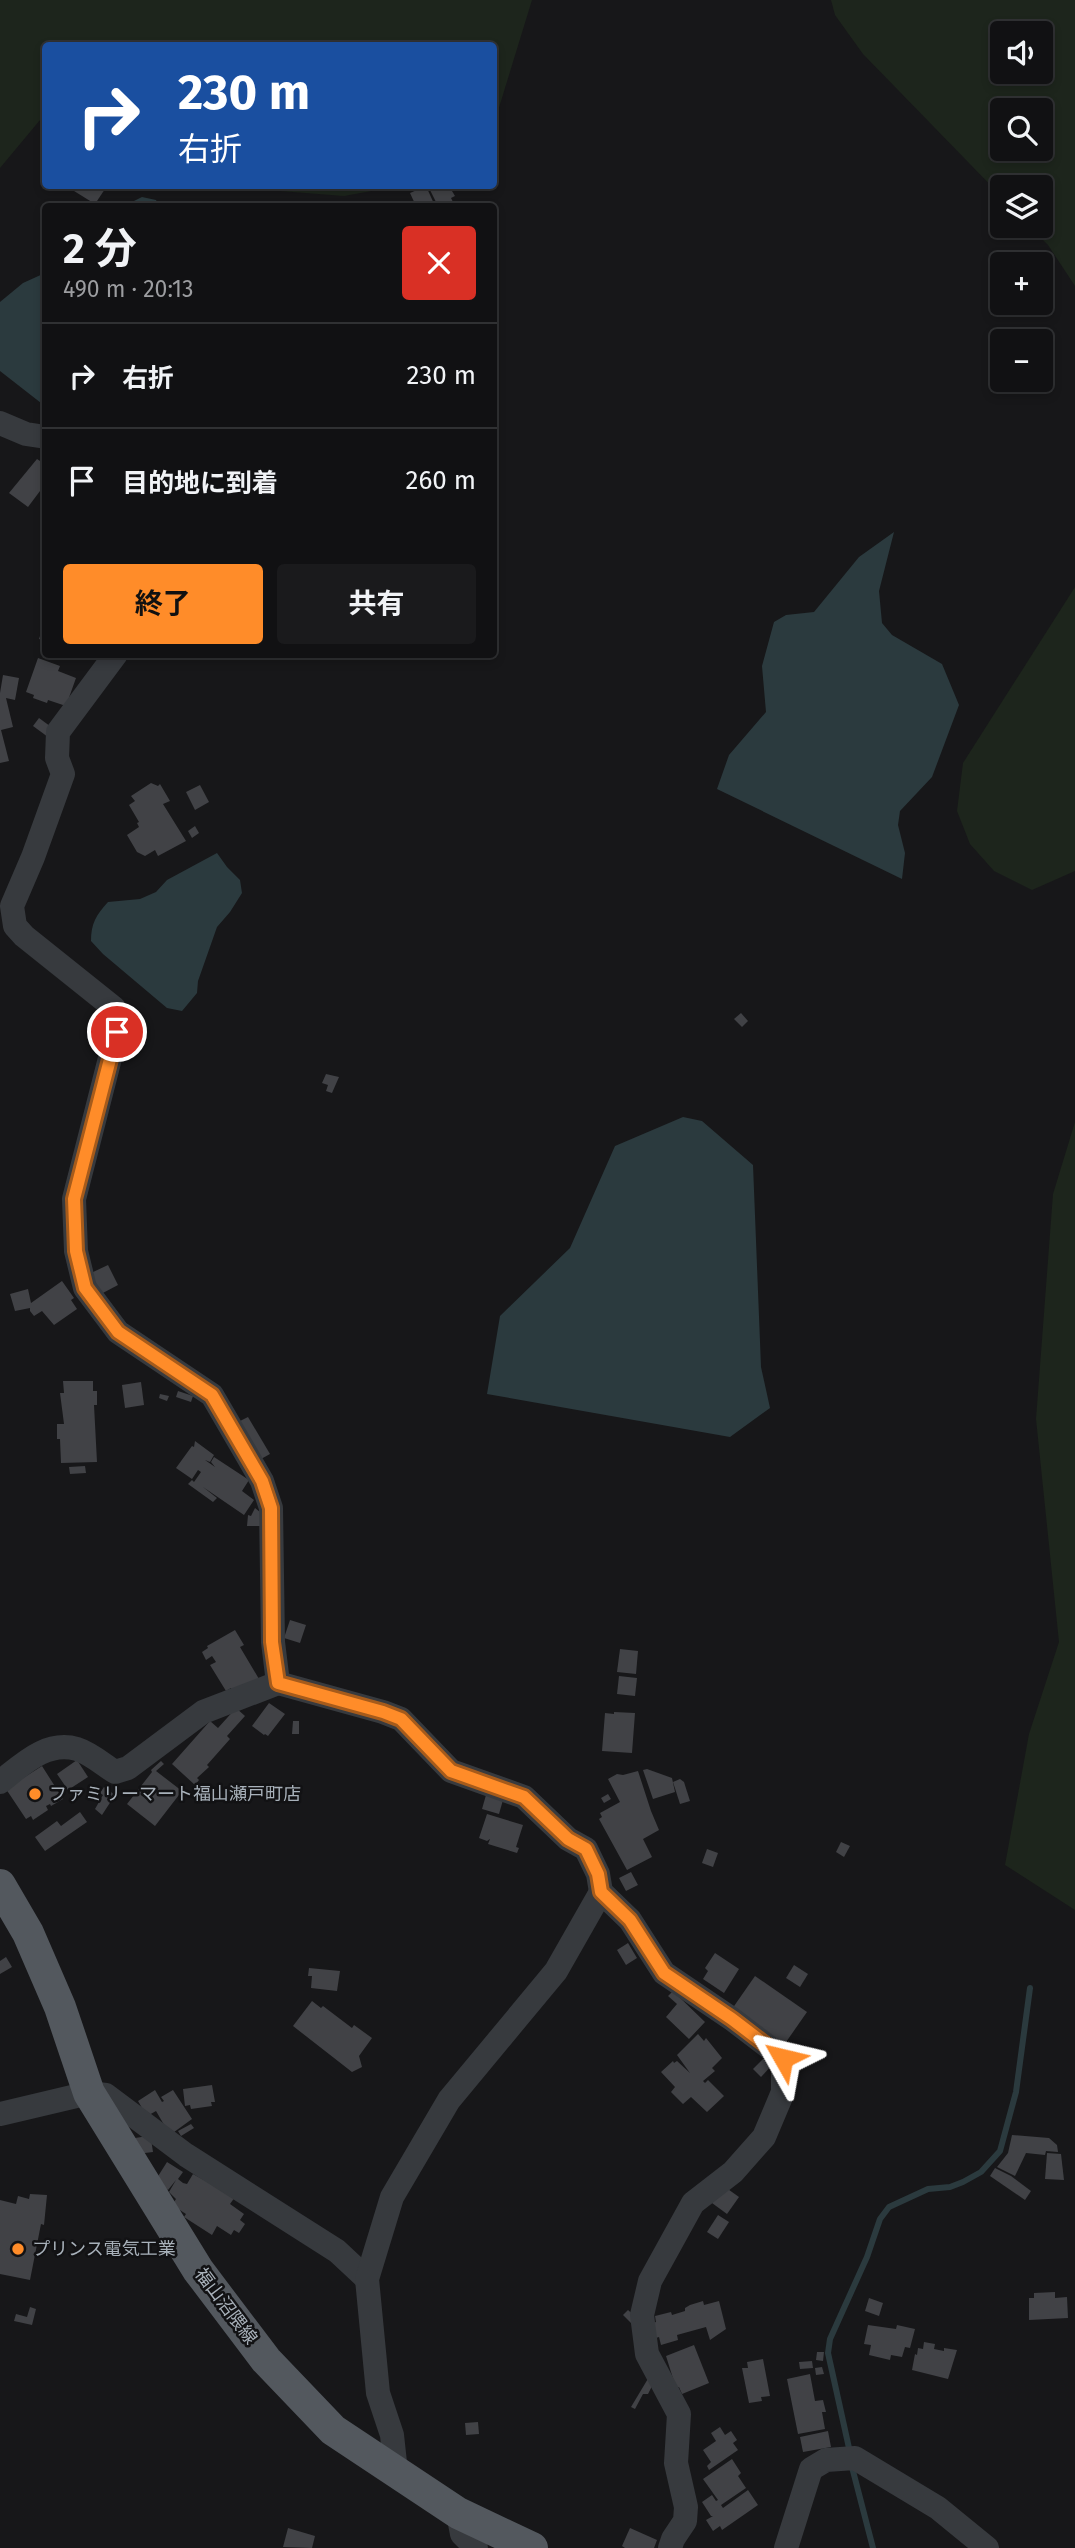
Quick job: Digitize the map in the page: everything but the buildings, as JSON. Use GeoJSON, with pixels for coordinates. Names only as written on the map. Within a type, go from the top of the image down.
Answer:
{"type":"FeatureCollection","features":[{"type":"Feature","properties":{"kind":"main road","name":"福山沼隈線"},"geometry":{"type":"LineString","coordinates":[[0,1885],[27,1933],[60,2007],[89,2093],[198,2270],[266,2360],[333,2430],[458,2513],[532,2548]]}},
{"type":"Feature","properties":{"kind":"street"},"geometry":{"type":"LineString","coordinates":[[0,423],[26,434],[42,436]]}},
{"type":"Feature","properties":{"kind":"street"},"geometry":{"type":"LineString","coordinates":[[114,658],[58,732],[57,758],[62,774],[33,857],[12,906],[15,926],[114,1008],[120,1019],[74,1199],[76,1251],[85,1288],[118,1332],[212,1395],[262,1481],[271,1508],[272,1642],[278,1683]]}},
{"type":"Feature","properties":{"kind":"street"},"geometry":{"type":"LineString","coordinates":[[0,1782],[37,1754],[53,1748],[78,1749],[115,1772],[128,1768],[203,1712],[278,1683],[383,1712],[401,1719],[451,1771],[524,1797],[568,1839],[586,1849],[598,1874],[601,1892],[630,1920],[664,1973],[783,2058],[783,2092],[764,2137],[733,2172],[693,2203],[650,2281],[642,2315],[647,2354],[679,2414],[676,2463],[686,2507],[685,2521],[670,2548]]}},
{"type":"Feature","properties":{"kind":"street"},"geometry":{"type":"LineString","coordinates":[[396,2472],[391,2435],[378,2393],[367,2279],[392,2197],[449,2101],[556,1971],[601,1892]]}},
{"type":"Feature","properties":{"kind":"street"},"geometry":{"type":"LineString","coordinates":[[0,2114],[89,2093],[106,2095],[186,2155],[337,2251],[367,2279]]}},
{"type":"Feature","properties":{"kind":"street"},"geometry":{"type":"LineString","coordinates":[[786,2548],[811,2469],[826,2460],[855,2458],[938,2508],[987,2548]]}},
{"type":"Feature","properties":{"kind":"street"},"geometry":{"type":"LineString","coordinates":[[458,2513],[461,2534],[476,2548]]}},
{"type":"Feature","properties":{"kind":"shaded area"},"geometry":{"type":"Polygon","coordinates":[[[0,0],[532,0],[497,114],[497,42],[42,42],[42,118],[0,168],[0,0]]]}},
{"type":"Feature","properties":{"kind":"shaded area"},"geometry":{"type":"Polygon","coordinates":[[[831,0],[1075,0],[1075,286],[1041,238],[1053,238],[1053,175],[990,175],[990,185],[863,54],[835,15],[831,0]]]}},
{"type":"Feature","properties":{"kind":"shaded area"},"geometry":{"type":"Polygon","coordinates":[[[254,189],[382,189],[344,196],[254,189]]]}},
{"type":"Feature","properties":{"kind":"shaded area"},"geometry":{"type":"Polygon","coordinates":[[[142,197],[156,200],[158,203],[130,203],[142,197]]]}},
{"type":"Feature","properties":{"kind":"shaded area"},"geometry":{"type":"Polygon","coordinates":[[[42,274],[41,403],[0,371],[0,302],[23,283],[42,274]]]}},
{"type":"Feature","properties":{"kind":"shaded area"},"geometry":{"type":"Polygon","coordinates":[[[894,532],[879,591],[882,623],[892,635],[942,664],[959,705],[932,777],[900,811],[898,825],[905,853],[902,879],[717,789],[729,755],[766,712],[762,666],[774,622],[786,615],[814,612],[859,557],[894,532]]]}},
{"type":"Feature","properties":{"kind":"shaded area"},"geometry":{"type":"Polygon","coordinates":[[[1075,587],[1075,871],[1032,890],[994,871],[970,844],[957,811],[963,763],[1075,587]]]}},
{"type":"Feature","properties":{"kind":"shaded area"},"geometry":{"type":"Polygon","coordinates":[[[217,853],[240,880],[242,893],[217,927],[198,981],[197,993],[182,1011],[167,1008],[91,941],[93,925],[108,902],[140,899],[156,892],[167,880],[217,853]]]}},
{"type":"Feature","properties":{"kind":"shaded area"},"geometry":{"type":"Polygon","coordinates":[[[683,1117],[702,1121],[753,1165],[761,1367],[770,1408],[730,1437],[487,1394],[500,1316],[570,1248],[615,1146],[683,1117]]]}},
{"type":"Feature","properties":{"kind":"shaded area"},"geometry":{"type":"Polygon","coordinates":[[[1075,1122],[1075,1910],[1005,1865],[1029,1734],[1059,1642],[1036,1419],[1053,1194],[1075,1122]]]}},
{"type":"Feature","properties":{"kind":"waterway"},"geometry":{"type":"LineString","coordinates":[[849,2448],[828,2353],[830,2339],[867,2257],[880,2219],[889,2207],[928,2189],[950,2187],[963,2182],[981,2172],[1000,2151],[1016,2092],[1030,1988]]}},
{"type":"Feature","properties":{"kind":"waterway"},"geometry":{"type":"LineString","coordinates":[[852,2467],[873,2548]]}},
{"type":"Feature","properties":{"kind":"place","name":"ファミリーマート福山瀬戸町店"},"geometry":{"type":"Point","coordinates":[35,1794]}},
{"type":"Feature","properties":{"kind":"place","name":"プリンス電気工業"},"geometry":{"type":"Point","coordinates":[18,2249]}},
{"type":"Feature","properties":{"kind":"route"},"geometry":{"type":"LineString","coordinates":[[117,1032],[74,1199],[76,1251],[85,1288],[118,1332],[212,1395],[262,1481],[271,1508],[272,1642],[278,1683],[401,1719],[451,1771],[524,1797],[568,1839],[586,1849],[598,1874],[601,1892],[630,1920],[664,1973],[783,2058]]}}]}
